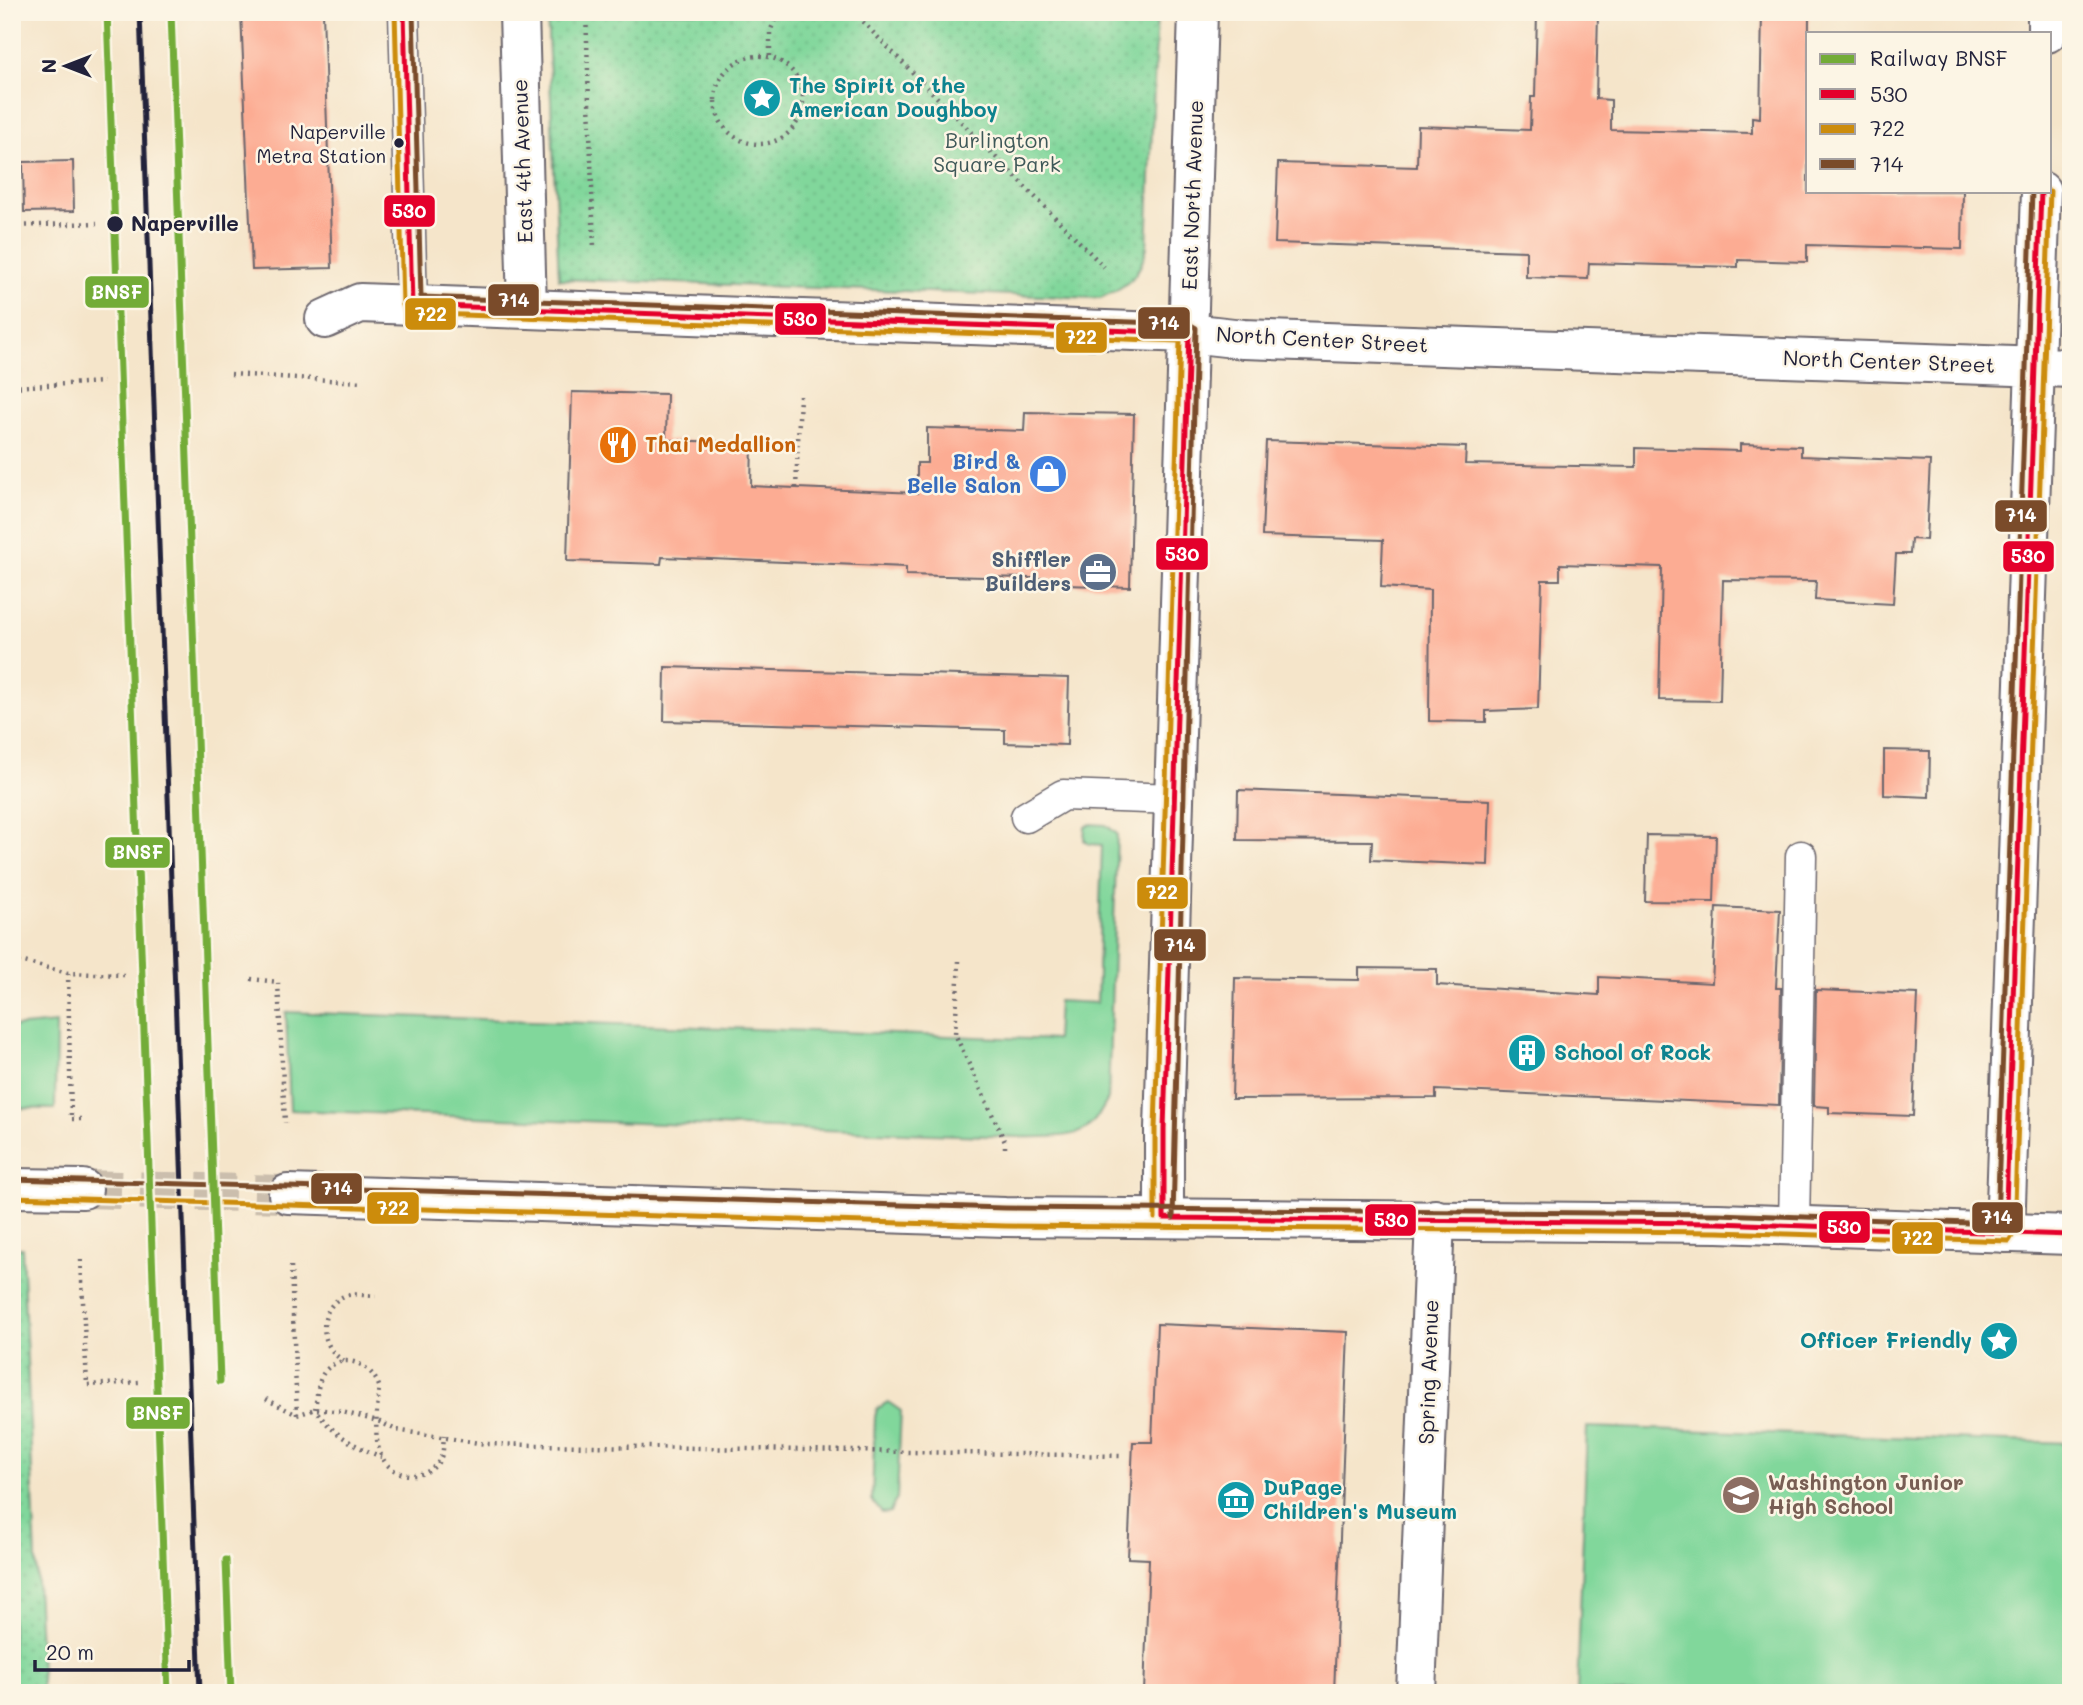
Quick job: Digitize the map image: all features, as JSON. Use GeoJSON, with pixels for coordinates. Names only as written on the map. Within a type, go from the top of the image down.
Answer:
{"type":"FeatureCollection","features":[{"type":"Feature","properties":{"kind":"street","name":"East 4th Avenue"},"geometry":{"type":"LineString","coordinates":[[519,12],[527,309]]}},
{"type":"Feature","properties":{"kind":"street","name":"East North Avenue"},"geometry":{"type":"LineString","coordinates":[[1164,1218],[1198,12]]}},
{"type":"Feature","properties":{"kind":"street"},"geometry":{"type":"LineString","coordinates":[[2047,12],[2047,32]]}},
{"type":"Feature","properties":{"kind":"street"},"geometry":{"type":"LineString","coordinates":[[2005,1233],[2053,367],[2042,192]]}},
{"type":"Feature","properties":{"kind":"street","name":"North Center Street"},"geometry":{"type":"LineString","coordinates":[[325,318],[360,303],[1189,333],[1243,339],[2053,367]]}},
{"type":"Feature","properties":{"kind":"street"},"geometry":{"type":"LineString","coordinates":[[12,1188],[83,1189]]}},
{"type":"Feature","properties":{"kind":"street"},"geometry":{"type":"LineString","coordinates":[[288,1194],[1006,1217],[1435,1219],[1794,1226],[2071,1236]]}},
{"type":"Feature","properties":{"kind":"street","name":"Spring Avenue"},"geometry":{"type":"LineString","coordinates":[[1416,1693],[1435,1219]]}},
{"type":"Feature","properties":{"kind":"lane"},"geometry":{"type":"LineString","coordinates":[[404,12],[412,305]]}},
{"type":"Feature","properties":{"kind":"lane"},"geometry":{"type":"LineString","coordinates":[[1026,817],[1063,795],[1175,799]]}},
{"type":"Feature","properties":{"kind":"lane"},"geometry":{"type":"LineString","coordinates":[[1794,1226],[1801,856]]}},
{"type":"Feature","properties":{"kind":"path"},"geometry":{"type":"LineString","coordinates":[[586,12],[594,248]]}},
{"type":"Feature","properties":{"kind":"path"},"geometry":{"type":"LineString","coordinates":[[770,57],[770,32],[778,12]]}},
{"type":"Feature","properties":{"kind":"path"},"geometry":{"type":"LineString","coordinates":[[853,12],[1104,267]]}},
{"type":"Feature","properties":{"kind":"path"},"geometry":{"type":"LineString","coordinates":[[749,57],[770,57],[784,62],[794,72],[801,85],[803,107],[794,128],[783,137],[755,145],[741,141],[720,121],[715,92],[729,67],[749,57]]}},
{"type":"Feature","properties":{"kind":"path"},"geometry":{"type":"LineString","coordinates":[[12,226],[97,223]]}},
{"type":"Feature","properties":{"kind":"path"},"geometry":{"type":"LineString","coordinates":[[231,374],[361,382]]}},
{"type":"Feature","properties":{"kind":"path"},"geometry":{"type":"LineString","coordinates":[[12,387],[103,382]]}},
{"type":"Feature","properties":{"kind":"path"},"geometry":{"type":"LineString","coordinates":[[796,488],[800,396]]}},
{"type":"Feature","properties":{"kind":"path"},"geometry":{"type":"LineString","coordinates":[[12,959],[68,973],[124,975]]}},
{"type":"Feature","properties":{"kind":"path"},"geometry":{"type":"LineString","coordinates":[[959,961],[955,1034],[1005,1142],[1005,1151]]}},
{"type":"Feature","properties":{"kind":"path"},"geometry":{"type":"LineString","coordinates":[[68,973],[71,1119],[81,1119]]}},
{"type":"Feature","properties":{"kind":"path"},"geometry":{"type":"LineString","coordinates":[[251,979],[278,982],[285,1123]]}},
{"type":"Feature","properties":{"kind":"path"},"geometry":{"type":"LineString","coordinates":[[81,1260],[87,1385],[139,1382]]}},
{"type":"Feature","properties":{"kind":"path"},"geometry":{"type":"LineString","coordinates":[[290,1266],[297,1415]]}},
{"type":"Feature","properties":{"kind":"path"},"geometry":{"type":"LineString","coordinates":[[376,1296],[345,1295],[332,1305],[323,1327],[333,1352],[342,1361],[362,1364],[376,1377],[379,1386],[378,1447],[382,1457],[396,1472],[418,1475],[436,1465],[442,1456],[444,1435]]}},
{"type":"Feature","properties":{"kind":"path"},"geometry":{"type":"LineString","coordinates":[[352,1361],[343,1361],[326,1371],[321,1379],[315,1409],[323,1422],[356,1447],[382,1457]]}},
{"type":"Feature","properties":{"kind":"path"},"geometry":{"type":"LineString","coordinates":[[266,1399],[297,1415],[315,1409],[378,1421],[396,1430],[444,1435],[485,1444],[1122,1456]]}},
{"type":"Feature","properties":{"kind":"green space","name":"Burlington Square Park"},"geometry":{"type":"Polygon","coordinates":[[[547,12],[1157,12],[1147,247],[1140,266],[1125,285],[1100,298],[559,279],[547,12]]]}},
{"type":"Feature","properties":{"kind":"green space"},"geometry":{"type":"Polygon","coordinates":[[[1091,824],[1106,825],[1117,834],[1108,1099],[1093,1122],[1076,1133],[1043,1137],[1004,1137],[290,1110],[286,1012],[1056,1040],[1058,1001],[1097,1003],[1102,845],[1089,844],[1084,840],[1085,827],[1091,824]]]}},
{"type":"Feature","properties":{"kind":"green space"},"geometry":{"type":"Polygon","coordinates":[[[56,1023],[55,1109],[12,1108],[12,1027],[56,1023]]]}},
{"type":"Feature","properties":{"kind":"green space"},"geometry":{"type":"Polygon","coordinates":[[[12,1248],[22,1248],[42,1693],[12,1693],[12,1248]]]}},
{"type":"Feature","properties":{"kind":"green space"},"geometry":{"type":"Polygon","coordinates":[[[888,1402],[901,1411],[897,1498],[890,1512],[882,1513],[872,1501],[875,1417],[877,1409],[888,1402]]]}},
{"type":"Feature","properties":{"kind":"green space"},"geometry":{"type":"Polygon","coordinates":[[[1587,1427],[2071,1443],[2071,1693],[1577,1693],[1587,1427]]]}},
{"type":"Feature","properties":{"kind":"building"},"geometry":{"type":"Polygon","coordinates":[[[241,12],[323,12],[332,268],[252,270],[241,12]]]}},
{"type":"Feature","properties":{"kind":"building"},"geometry":{"type":"Polygon","coordinates":[[[1537,12],[1598,12],[1596,99],[1611,100],[1611,130],[1752,133],[1752,117],[1760,118],[1762,12],[1809,12],[1809,32],[1806,32],[1806,192],[1963,192],[1962,249],[1807,245],[1807,262],[1738,260],[1738,267],[1589,263],[1588,279],[1526,277],[1526,251],[1275,243],[1278,163],[1417,167],[1418,126],[1530,130],[1531,97],[1535,97],[1537,12]]]}},
{"type":"Feature","properties":{"kind":"building"},"geometry":{"type":"Polygon","coordinates":[[[73,161],[74,211],[24,212],[23,162],[73,161]]]}},
{"type":"Feature","properties":{"kind":"building"},"geometry":{"type":"Polygon","coordinates":[[[572,392],[667,394],[666,440],[752,443],[751,486],[917,493],[917,463],[927,463],[927,428],[1024,431],[1025,412],[1134,414],[1130,587],[1066,585],[1066,579],[906,575],[906,567],[662,557],[661,564],[567,561],[572,392]]]}},
{"type":"Feature","properties":{"kind":"building"},"geometry":{"type":"Polygon","coordinates":[[[1266,441],[1466,447],[1465,464],[1636,467],[1636,448],[1740,451],[1740,444],[1801,446],[1801,456],[1930,461],[1926,540],[1911,539],[1910,554],[1896,554],[1893,604],[1815,600],[1816,581],[1723,580],[1720,701],[1659,700],[1662,567],[1560,564],[1560,580],[1542,580],[1538,709],[1486,711],[1486,722],[1429,721],[1430,590],[1381,587],[1383,540],[1262,536],[1266,441]]]}},
{"type":"Feature","properties":{"kind":"building"},"geometry":{"type":"Polygon","coordinates":[[[665,667],[1069,678],[1067,745],[1005,743],[1005,730],[664,721],[665,667]]]}},
{"type":"Feature","properties":{"kind":"building"},"geometry":{"type":"Polygon","coordinates":[[[1884,750],[1930,751],[1929,797],[1884,795],[1884,750]]]}},
{"type":"Feature","properties":{"kind":"building"},"geometry":{"type":"Polygon","coordinates":[[[1238,790],[1490,800],[1488,865],[1371,860],[1372,841],[1237,840],[1238,790]]]}},
{"type":"Feature","properties":{"kind":"building"},"geometry":{"type":"Polygon","coordinates":[[[1647,835],[1716,836],[1714,902],[1645,901],[1647,835]]]}},
{"type":"Feature","properties":{"kind":"building"},"geometry":{"type":"Polygon","coordinates":[[[1716,907],[1780,910],[1776,988],[1781,988],[1779,1105],[1436,1090],[1436,1098],[1232,1099],[1235,978],[1359,980],[1359,968],[1437,969],[1437,985],[1599,995],[1599,977],[1712,983],[1716,907]]]}},
{"type":"Feature","properties":{"kind":"building"},"geometry":{"type":"Polygon","coordinates":[[[1816,990],[1918,994],[1913,1116],[1829,1113],[1829,1107],[1814,1106],[1816,990]]]}},
{"type":"Feature","properties":{"kind":"building","name":"DuPage Children's Museum"},"geometry":{"type":"Polygon","coordinates":[[[1157,1324],[1348,1332],[1334,1693],[1144,1693],[1149,1559],[1128,1558],[1133,1442],[1152,1442],[1157,1324]]]}},
{"type":"Feature","properties":{"kind":"tunnel"},"geometry":{"type":"LineString","coordinates":[[83,1189],[288,1194]]}},
{"type":"Feature","properties":{"kind":"railway"},"geometry":{"type":"LineString","coordinates":[[140,12],[200,1693]]}},
{"type":"Feature","properties":{"kind":"rail line","name":"BNSF"},"geometry":{"type":"LineString","coordinates":[[107,12],[168,1693]]}},
{"type":"Feature","properties":{"kind":"rail line","name":"BNSF"},"geometry":{"type":"LineString","coordinates":[[171,12],[220,1381]]}},
{"type":"Feature","properties":{"kind":"rail line","name":"BNSF"},"geometry":{"type":"LineString","coordinates":[[226,1560],[231,1693]]}},
{"type":"Feature","properties":{"kind":"transit line","name":"722"},"geometry":{"type":"LineString","coordinates":[[395,12],[403,305],[408,313],[1180,341],[1155,1129],[1155,1218]]}},
{"type":"Feature","properties":{"kind":"transit line","name":"530"},"geometry":{"type":"LineString","coordinates":[[404,12],[412,305]]}},
{"type":"Feature","properties":{"kind":"transit line","name":"714"},"geometry":{"type":"LineString","coordinates":[[413,12],[421,297],[1189,324],[1196,328],[1173,1218]]}},
{"type":"Feature","properties":{"kind":"transit line","name":"714"},"geometry":{"type":"LineString","coordinates":[[12,1179],[1005,1208],[1718,1214],[1997,1224],[2032,192]]}},
{"type":"Feature","properties":{"kind":"transit line","name":"530"},"geometry":{"type":"LineString","coordinates":[[2005,1233],[2041,192]]}},
{"type":"Feature","properties":{"kind":"transit line","name":"722"},"geometry":{"type":"LineString","coordinates":[[12,1197],[1005,1226],[1718,1232],[2009,1241],[2014,1233],[2050,192]]}},
{"type":"Feature","properties":{"kind":"transit line","name":"530"},"geometry":{"type":"LineString","coordinates":[[412,305],[1189,333]]}},
{"type":"Feature","properties":{"kind":"transit line","name":"530"},"geometry":{"type":"LineString","coordinates":[[1164,1218],[1164,1129],[1189,333]]}},
{"type":"Feature","properties":{"kind":"transit line","name":"530"},"geometry":{"type":"LineString","coordinates":[[1164,1218],[1718,1223],[2071,1235]]}},
{"type":"Feature","properties":{"kind":"place","name":"The Spirit of the American Doughboy"},"geometry":{"type":"Point","coordinates":[762,98]}},
{"type":"Feature","properties":{"kind":"place","name":"Naperville Metra Station"},"geometry":{"type":"Point","coordinates":[399,143]}},
{"type":"Feature","properties":{"kind":"place","name":"Naperville"},"geometry":{"type":"Point","coordinates":[115,224]}},
{"type":"Feature","properties":{"kind":"place","name":"Thai Medallion"},"geometry":{"type":"Point","coordinates":[618,445]}},
{"type":"Feature","properties":{"kind":"place","name":"Bird & Belle Salon"},"geometry":{"type":"Point","coordinates":[1048,474]}},
{"type":"Feature","properties":{"kind":"place","name":"Shiffler Builders"},"geometry":{"type":"Point","coordinates":[1098,572]}},
{"type":"Feature","properties":{"kind":"place","name":"School of Rock"},"geometry":{"type":"Point","coordinates":[1527,1053]}},
{"type":"Feature","properties":{"kind":"place","name":"Officer Friendly"},"geometry":{"type":"Point","coordinates":[1999,1341]}},
{"type":"Feature","properties":{"kind":"place","name":"Washington Junior High School"},"geometry":{"type":"Point","coordinates":[1741,1495]}},
{"type":"Feature","properties":{"kind":"place","name":"DuPage Children's Museum"},"geometry":{"type":"Point","coordinates":[1236,1500]}}]}
